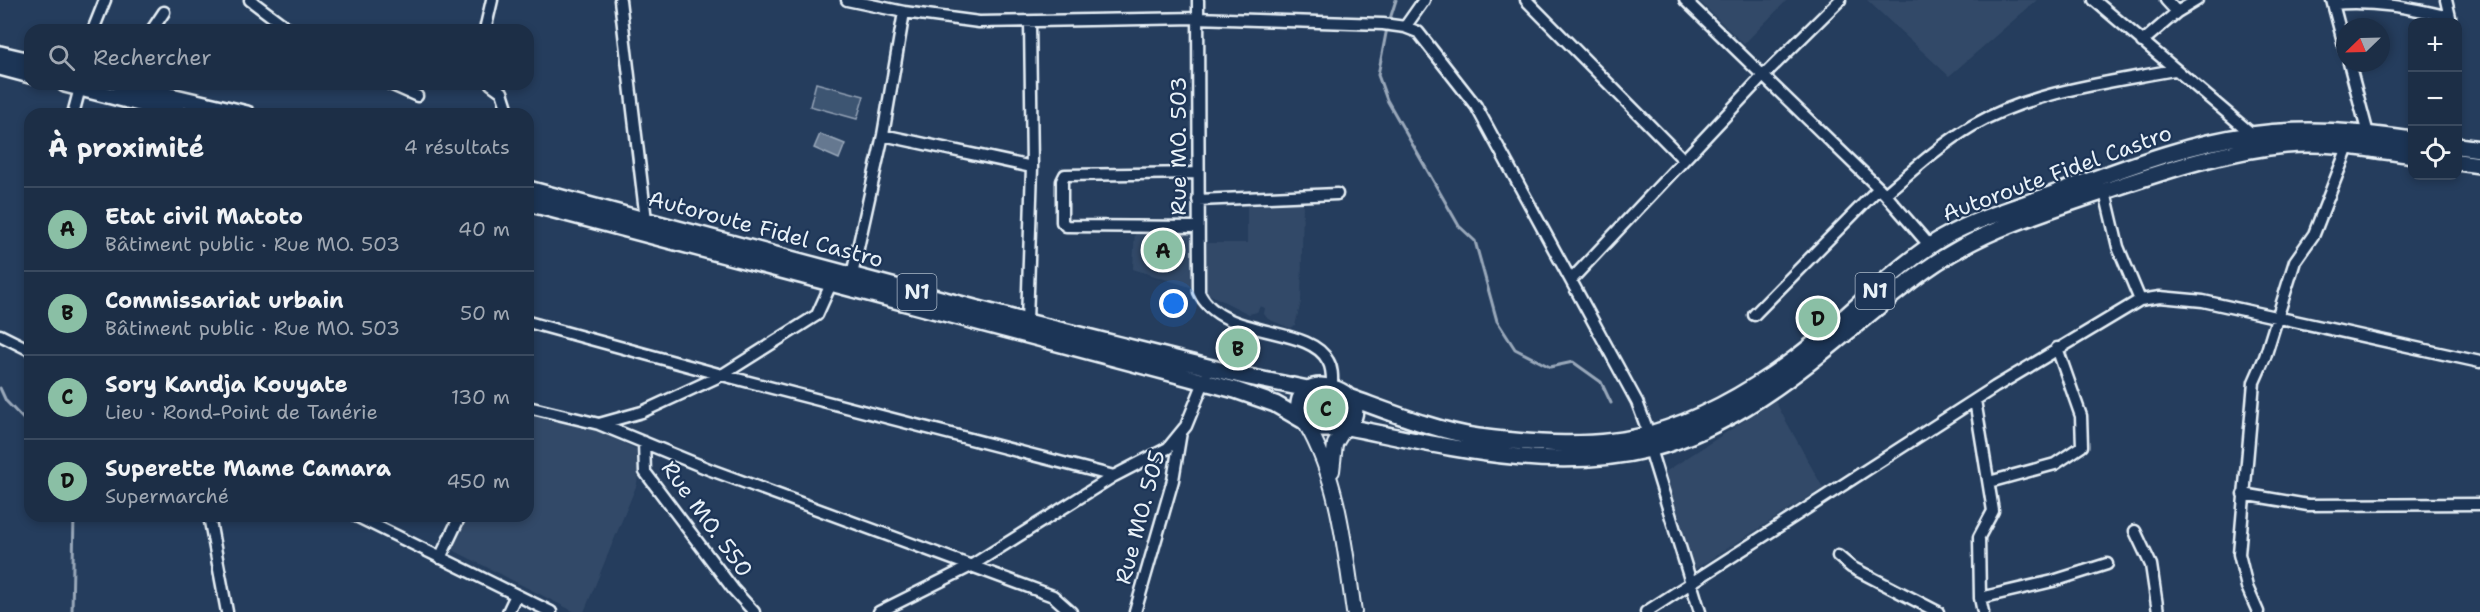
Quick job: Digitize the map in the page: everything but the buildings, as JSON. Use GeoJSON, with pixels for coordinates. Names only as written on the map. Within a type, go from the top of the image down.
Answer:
{"type":"FeatureCollection","features":[{"type":"Feature","properties":{"kind":"highway"},"geometry":{"type":"LineString","coordinates":[[0,54],[24,60]]}},
{"type":"Feature","properties":{"kind":"highway"},"geometry":{"type":"LineString","coordinates":[[0,67],[24,73]]}},
{"type":"Feature","properties":{"kind":"highway"},"geometry":{"type":"LineString","coordinates":[[88,90],[156,108]]}},
{"type":"Feature","properties":{"kind":"highway"},"geometry":{"type":"LineString","coordinates":[[149,90],[222,108]]}},
{"type":"Feature","properties":{"kind":"highway","name":"Autoroute Fidel Castro"},"geometry":{"type":"LineString","coordinates":[[1345,428],[1471,452],[1551,458],[1606,456],[1649,441],[1729,401],[1779,369],[1930,246],[1981,220],[2181,150],[2252,134],[2295,131],[2368,134],[2408,139]]}},
{"type":"Feature","properties":{"kind":"highway","name":"Autoroute Fidel Castro"},"geometry":{"type":"LineString","coordinates":[[1351,398],[1393,413],[1476,436],[1554,442],[1649,441],[1686,436],[1742,409],[1802,369],[1929,268],[1986,233],[2188,164],[2254,149],[2289,145],[2348,147],[2408,154]]}},
{"type":"Feature","properties":{"kind":"highway"},"geometry":{"type":"LineString","coordinates":[[2462,146],[2480,148]]}},
{"type":"Feature","properties":{"kind":"highway"},"geometry":{"type":"LineString","coordinates":[[2462,163],[2480,165]]}},
{"type":"Feature","properties":{"kind":"highway","name":"Autoroute Fidel Castro"},"geometry":{"type":"LineString","coordinates":[[534,191],[1027,322],[1210,368],[1308,389]]}},
{"type":"Feature","properties":{"kind":"highway","name":"Autoroute Fidel Castro"},"geometry":{"type":"LineString","coordinates":[[534,204],[1254,396],[1303,421]]}},
{"type":"Feature","properties":{"kind":"highway"},"geometry":{"type":"LineString","coordinates":[[1322,386],[1332,388],[1351,398],[1354,416],[1345,428],[1330,431],[1303,421],[1298,408],[1308,389],[1322,386]]}},
{"type":"Feature","properties":{"kind":"main road"},"geometry":{"type":"LineString","coordinates":[[1303,421],[1325,459],[1332,483],[1354,612]]}},
{"type":"Feature","properties":{"kind":"main road"},"geometry":{"type":"LineString","coordinates":[[1332,483],[1335,444],[1345,428]]}},
{"type":"Feature","properties":{"kind":"street"},"geometry":{"type":"LineString","coordinates":[[95,24],[105,0]]}},
{"type":"Feature","properties":{"kind":"street"},"geometry":{"type":"LineString","coordinates":[[250,0],[282,24]]}},
{"type":"Feature","properties":{"kind":"street"},"geometry":{"type":"LineString","coordinates":[[486,24],[492,0]]}},
{"type":"Feature","properties":{"kind":"street"},"geometry":{"type":"LineString","coordinates":[[620,0],[646,220]]}},
{"type":"Feature","properties":{"kind":"street"},"geometry":{"type":"LineString","coordinates":[[847,0],[904,12],[979,22],[1197,18],[1394,25],[1418,32],[1476,106],[1637,402],[1700,612]]}},
{"type":"Feature","properties":{"kind":"street","name":"Rue MO. 503"},"geometry":{"type":"LineString","coordinates":[[1198,0],[1199,292],[1204,303],[1213,312],[1228,320],[1297,340],[1321,351],[1329,361],[1332,388]]}},
{"type":"Feature","properties":{"kind":"street"},"geometry":{"type":"LineString","coordinates":[[1394,25],[1424,0]]}},
{"type":"Feature","properties":{"kind":"street"},"geometry":{"type":"LineString","coordinates":[[1526,0],[1684,160]]}},
{"type":"Feature","properties":{"kind":"street"},"geometry":{"type":"LineString","coordinates":[[1685,0],[1882,191],[1930,246]]}},
{"type":"Feature","properties":{"kind":"street"},"geometry":{"type":"LineString","coordinates":[[1571,280],[1762,77],[1840,0]]}},
{"type":"Feature","properties":{"kind":"street"},"geometry":{"type":"LineString","coordinates":[[2094,0],[2252,134]]}},
{"type":"Feature","properties":{"kind":"street"},"geometry":{"type":"LineString","coordinates":[[2166,0],[2176,12]]}},
{"type":"Feature","properties":{"kind":"street"},"geometry":{"type":"LineString","coordinates":[[2142,42],[2176,12],[2197,0]]}},
{"type":"Feature","properties":{"kind":"street"},"geometry":{"type":"LineString","coordinates":[[2336,18],[2332,2],[2357,0],[2402,6],[2450,17],[2446,0]]}},
{"type":"Feature","properties":{"kind":"street"},"geometry":{"type":"LineString","coordinates":[[157,24],[164,12]]}},
{"type":"Feature","properties":{"kind":"street"},"geometry":{"type":"LineString","coordinates":[[852,275],[883,135],[904,12]]}},
{"type":"Feature","properties":{"kind":"street"},"geometry":{"type":"LineString","coordinates":[[1027,322],[1032,167],[1030,22]]}},
{"type":"Feature","properties":{"kind":"street"},"geometry":{"type":"LineString","coordinates":[[1754,315],[1882,191],[1973,126],[2015,106],[2068,91],[2174,70]]}},
{"type":"Feature","properties":{"kind":"street"},"geometry":{"type":"LineString","coordinates":[[2351,72],[2368,134]]}},
{"type":"Feature","properties":{"kind":"street"},"geometry":{"type":"LineString","coordinates":[[73,90],[73,108]]}},
{"type":"Feature","properties":{"kind":"street"},"geometry":{"type":"LineString","coordinates":[[404,90],[417,96]]}},
{"type":"Feature","properties":{"kind":"street"},"geometry":{"type":"LineString","coordinates":[[498,90],[507,108]]}},
{"type":"Feature","properties":{"kind":"street"},"geometry":{"type":"LineString","coordinates":[[883,135],[1032,167]]}},
{"type":"Feature","properties":{"kind":"street"},"geometry":{"type":"LineString","coordinates":[[2258,612],[2247,587],[2239,555],[2254,382],[2265,357],[2295,261],[2314,234],[2348,147]]}},
{"type":"Feature","properties":{"kind":"street"},"geometry":{"type":"LineString","coordinates":[[1198,173],[1065,175],[1062,181],[1062,222],[1066,226],[1198,226]]}},
{"type":"Feature","properties":{"kind":"street"},"geometry":{"type":"LineString","coordinates":[[2105,192],[2118,247],[2140,300]]}},
{"type":"Feature","properties":{"kind":"street"},"geometry":{"type":"LineString","coordinates":[[1198,200],[1337,194]]}},
{"type":"Feature","properties":{"kind":"street"},"geometry":{"type":"LineString","coordinates":[[598,424],[642,412],[722,375],[817,315],[831,284]]}},
{"type":"Feature","properties":{"kind":"street"},"geometry":{"type":"LineString","coordinates":[[1646,612],[2057,348],[2140,300],[2160,297],[2203,301],[2480,362]]}},
{"type":"Feature","properties":{"kind":"street"},"geometry":{"type":"LineString","coordinates":[[534,324],[722,375],[1114,476]]}},
{"type":"Feature","properties":{"kind":"street"},"geometry":{"type":"LineString","coordinates":[[0,335],[24,347]]}},
{"type":"Feature","properties":{"kind":"street"},"geometry":{"type":"LineString","coordinates":[[1989,482],[2055,464],[2082,446],[2081,416],[2057,348]]}},
{"type":"Feature","properties":{"kind":"street"},"geometry":{"type":"LineString","coordinates":[[879,612],[969,567],[1114,476],[1168,448],[1182,432],[1210,368]]}},
{"type":"Feature","properties":{"kind":"street"},"geometry":{"type":"LineString","coordinates":[[1975,400],[1993,511],[1980,537],[1980,598],[1983,612]]}},
{"type":"Feature","properties":{"kind":"street"},"geometry":{"type":"LineString","coordinates":[[534,408],[598,424],[711,470],[969,567],[1053,596],[1071,612]]}},
{"type":"Feature","properties":{"kind":"street"},"geometry":{"type":"LineString","coordinates":[[630,436],[630,427],[642,412]]}},
{"type":"Feature","properties":{"kind":"street","name":"Rue MO. 505"},"geometry":{"type":"LineString","coordinates":[[1135,612],[1173,480],[1182,432]]}},
{"type":"Feature","properties":{"kind":"street","name":"Rue MO. 550"},"geometry":{"type":"LineString","coordinates":[[644,442],[645,472],[733,589],[754,612]]}},
{"type":"Feature","properties":{"kind":"street"},"geometry":{"type":"LineString","coordinates":[[2243,494],[2308,505],[2480,504]]}},
{"type":"Feature","properties":{"kind":"street"},"geometry":{"type":"LineString","coordinates":[[210,522],[227,612]]}},
{"type":"Feature","properties":{"kind":"street"},"geometry":{"type":"LineString","coordinates":[[368,522],[551,612]]}},
{"type":"Feature","properties":{"kind":"street"},"geometry":{"type":"LineString","coordinates":[[440,558],[457,522]]}},
{"type":"Feature","properties":{"kind":"street"},"geometry":{"type":"LineString","coordinates":[[2135,531],[2151,565],[2158,612]]}},
{"type":"Feature","properties":{"kind":"street"},"geometry":{"type":"LineString","coordinates":[[1838,556],[1851,567],[1938,612]]}},
{"type":"Feature","properties":{"kind":"street"},"geometry":{"type":"LineString","coordinates":[[1980,598],[2053,581],[2107,564]]}},
{"type":"Feature","properties":{"kind":"street"},"geometry":{"type":"LineString","coordinates":[[508,612],[516,595]]}},
{"type":"Feature","properties":{"kind":"shaded area"},"geometry":{"type":"Polygon","coordinates":[[[1698,0],[1787,0],[1744,44],[1698,0]]]}},
{"type":"Feature","properties":{"kind":"shaded area"},"geometry":{"type":"Polygon","coordinates":[[[1867,0],[2037,0],[1949,76],[1867,0]]]}},
{"type":"Feature","properties":{"kind":"shaded area"},"geometry":{"type":"Polygon","coordinates":[[[816,83],[864,96],[857,119],[810,106],[816,83]]]}},
{"type":"Feature","properties":{"kind":"shaded area"},"geometry":{"type":"Polygon","coordinates":[[[820,134],[845,144],[839,159],[814,148],[820,134]]]}},
{"type":"Feature","properties":{"kind":"shaded area"},"geometry":{"type":"Polygon","coordinates":[[[1247,201],[1303,201],[1301,302],[1295,325],[1290,328],[1268,319],[1264,314],[1265,308],[1260,306],[1257,312],[1249,314],[1207,293],[1207,243],[1247,243],[1247,201]]]}},
{"type":"Feature","properties":{"kind":"shaded area"},"geometry":{"type":"Polygon","coordinates":[[[1135,229],[1192,231],[1193,288],[1133,269],[1135,229]]]}},
{"type":"Feature","properties":{"kind":"shaded area"},"geometry":{"type":"Polygon","coordinates":[[[1775,401],[1823,488],[1695,569],[1665,472],[1775,401]]]}},
{"type":"Feature","properties":{"kind":"shaded area"},"geometry":{"type":"Polygon","coordinates":[[[534,413],[597,427],[608,436],[640,451],[637,484],[584,612],[575,612],[447,547],[460,522],[534,522],[534,413]]]}},
{"type":"Feature","properties":{"kind":"waterway"},"geometry":{"type":"LineString","coordinates":[[1389,22],[1396,0]]}},
{"type":"Feature","properties":{"kind":"waterway"},"geometry":{"type":"LineString","coordinates":[[1387,28],[1378,75],[1387,100],[1459,226],[1475,241],[1497,321],[1515,349],[1550,367],[1573,362],[1601,382],[1611,403]]}},
{"type":"Feature","properties":{"kind":"waterway"},"geometry":{"type":"LineString","coordinates":[[0,388],[6,401],[24,420]]}},
{"type":"Feature","properties":{"kind":"waterway"},"geometry":{"type":"LineString","coordinates":[[72,612],[74,522]]}},
{"type":"Feature","properties":{"kind":"place","name":"Etat civil Matoto"},"geometry":{"type":"Point","coordinates":[1163,250]}},
{"type":"Feature","properties":{"kind":"place","name":"Superette Mame Camara"},"geometry":{"type":"Point","coordinates":[1818,318]}},
{"type":"Feature","properties":{"kind":"place","name":"Commissariat urbain"},"geometry":{"type":"Point","coordinates":[1238,348]}},
{"type":"Feature","properties":{"kind":"place","name":"Sory Kandja Kouyate"},"geometry":{"type":"Point","coordinates":[1326,408]}}]}
